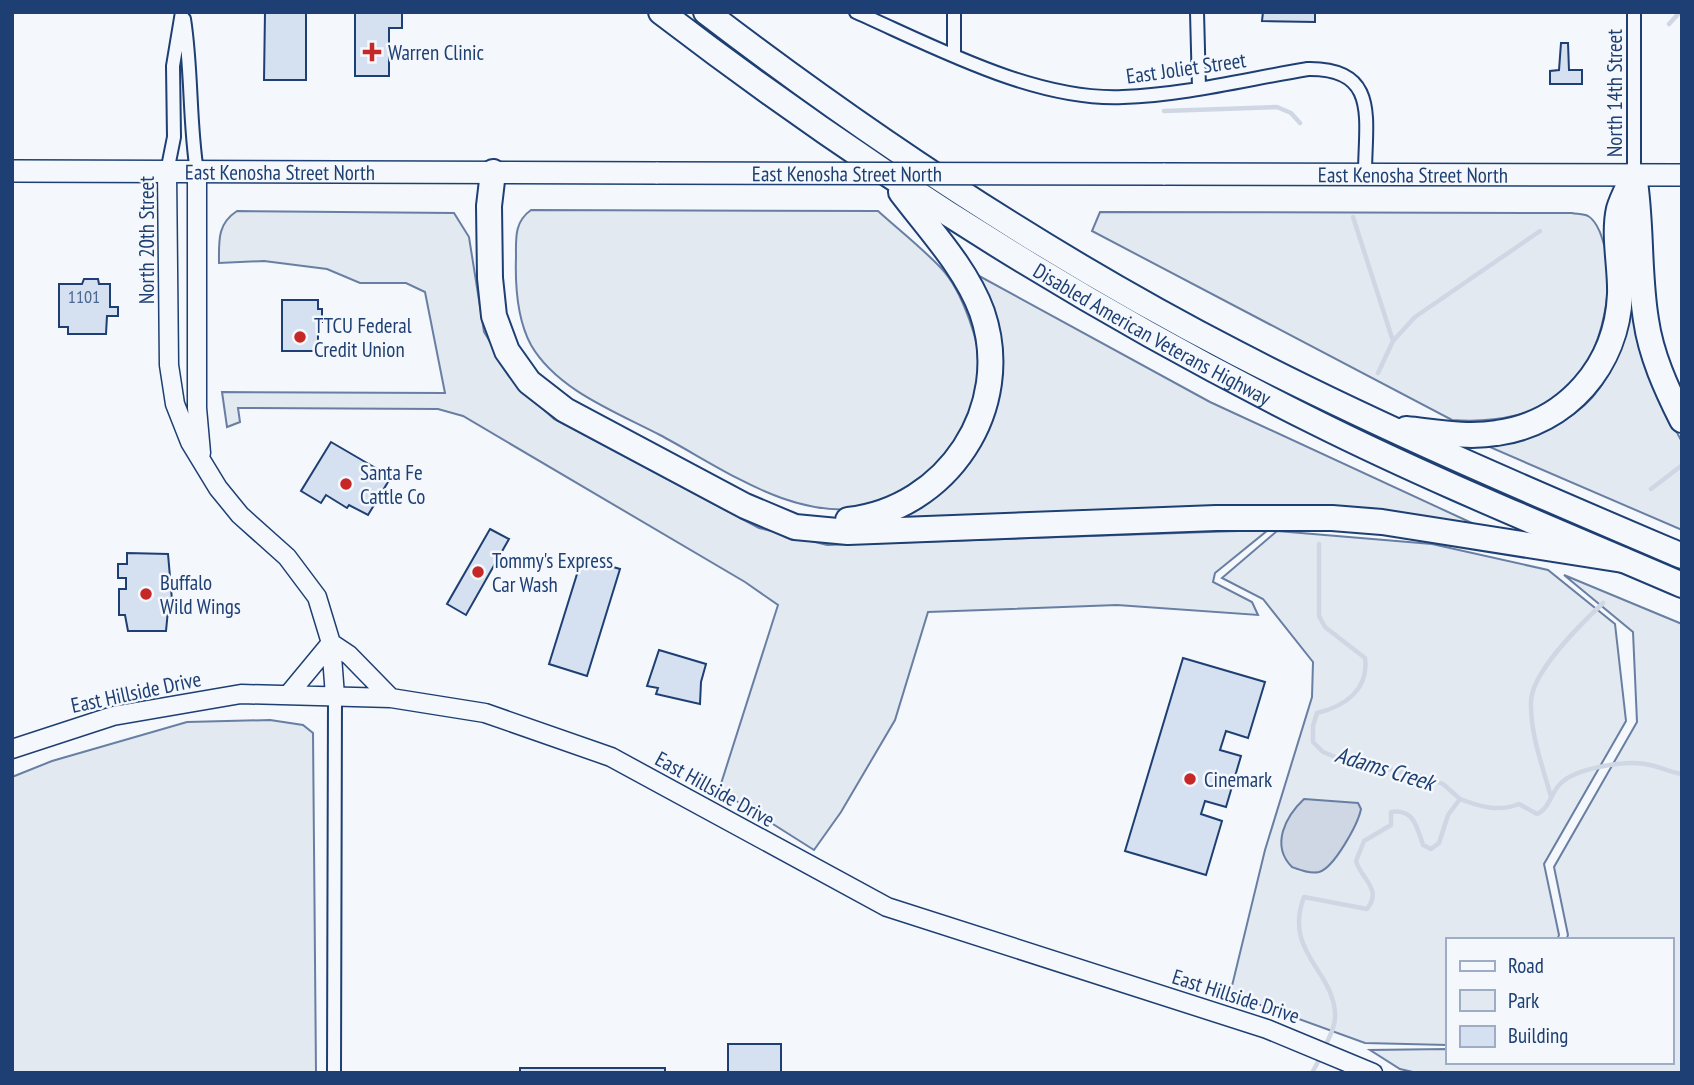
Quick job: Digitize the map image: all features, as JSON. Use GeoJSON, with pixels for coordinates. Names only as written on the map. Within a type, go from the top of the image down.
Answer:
{"type":"FeatureCollection","features":[{"type":"Feature","properties":{"kind":"highway","name":"Disabled American Veterans Highway"},"geometry":{"type":"LineString","coordinates":[[661,12],[749,78],[891,177],[987,239],[1201,363],[1433,479],[1682,585]]}},
{"type":"Feature","properties":{"kind":"highway","name":"Disabled American Veterans Highway"},"geometry":{"type":"LineString","coordinates":[[706,12],[826,101],[1029,235],[1233,351],[1387,428],[1682,556]]}},
{"type":"Feature","properties":{"kind":"highway"},"geometry":{"type":"LineString","coordinates":[[493,172],[502,206],[500,278],[506,317],[535,372],[578,403],[761,503],[821,520],[877,514],[924,492],[951,468],[963,452],[985,403],[989,353],[982,312],[961,272],[891,177]]}},
{"type":"Feature","properties":{"kind":"highway"},"geometry":{"type":"LineString","coordinates":[[493,172],[490,266],[494,316],[507,351],[529,382],[565,410],[745,506],[795,527],[848,531],[1216,518],[1332,518],[1382,522],[1623,559]]}},
{"type":"Feature","properties":{"kind":"highway"},"geometry":{"type":"LineString","coordinates":[[1387,428],[1495,434],[1542,420],[1578,395],[1597,372],[1614,330],[1620,295],[1619,210],[1634,175]]}},
{"type":"Feature","properties":{"kind":"highway"},"geometry":{"type":"LineString","coordinates":[[1634,175],[1640,210],[1641,271],[1646,320],[1653,350],[1682,420]]}},
{"type":"Feature","properties":{"kind":"main road","name":"East Kenosha Street North"},"geometry":{"type":"LineString","coordinates":[[12,171],[1682,175]]}},
{"type":"Feature","properties":{"kind":"street","name":"North 20th Street"},"geometry":{"type":"LineString","coordinates":[[182,12],[173,66],[174,137],[167,172],[170,385],[182,423],[202,463],[240,515],[287,557],[306,581],[321,607],[331,643],[335,696]]}},
{"type":"Feature","properties":{"kind":"street","name":"North 20th Street"},"geometry":{"type":"LineString","coordinates":[[182,12],[191,61],[192,137],[197,172],[197,408],[202,463]]}},
{"type":"Feature","properties":{"kind":"street","name":"East Joliet Street"},"geometry":{"type":"LineString","coordinates":[[856,12],[954,55],[1044,88],[1085,94],[1122,97],[1199,88],[1308,69],[1331,69],[1351,78],[1362,93],[1365,174]]}},
{"type":"Feature","properties":{"kind":"street"},"geometry":{"type":"LineString","coordinates":[[954,12],[954,55]]}},
{"type":"Feature","properties":{"kind":"street"},"geometry":{"type":"LineString","coordinates":[[1197,12],[1199,88]]}},
{"type":"Feature","properties":{"kind":"street","name":"North 14th Street"},"geometry":{"type":"LineString","coordinates":[[1634,12],[1634,175]]}},
{"type":"Feature","properties":{"kind":"street"},"geometry":{"type":"LineString","coordinates":[[288,695],[331,643],[349,655],[391,698]]}},
{"type":"Feature","properties":{"kind":"street","name":"East Hillside Drive"},"geometry":{"type":"LineString","coordinates":[[12,748],[113,716],[241,694],[391,698],[485,713],[611,757],[887,907],[1300,1041],[1373,1073]]}},
{"type":"Feature","properties":{"kind":"street"},"geometry":{"type":"LineString","coordinates":[[334,1073],[335,696]]}},
{"type":"Feature","properties":{"kind":"green space"},"geometry":{"type":"Polygon","coordinates":[[[531,210],[878,211],[941,268],[956,290],[969,319],[978,350],[980,376],[967,420],[956,444],[931,473],[884,502],[847,509],[819,508],[763,491],[607,408],[556,375],[542,361],[526,335],[518,302],[516,244],[521,220],[531,210]]]}},
{"type":"Feature","properties":{"kind":"green space"},"geometry":{"type":"Polygon","coordinates":[[[237,211],[454,213],[469,237],[484,332],[516,384],[554,419],[759,528],[827,545],[1268,530],[1215,573],[1213,582],[1252,602],[1258,615],[1117,605],[928,612],[895,720],[841,812],[814,850],[719,790],[778,605],[745,582],[463,416],[438,409],[238,408],[240,422],[227,427],[222,392],[445,393],[425,292],[406,283],[360,283],[327,269],[264,261],[219,263],[219,240],[223,227],[237,211]]]}},
{"type":"Feature","properties":{"kind":"green space"},"geometry":{"type":"Polygon","coordinates":[[[1100,212],[1584,215],[1591,218],[1597,226],[1606,255],[1608,274],[1604,314],[1592,353],[1583,370],[1560,396],[1547,404],[1516,415],[1484,420],[1452,420],[1092,231],[1100,212]]]}},
{"type":"Feature","properties":{"kind":"green space"},"geometry":{"type":"Polygon","coordinates":[[[970,271],[1210,402],[1487,530],[1404,519],[895,518],[995,407],[970,271]]]}},
{"type":"Feature","properties":{"kind":"green space"},"geometry":{"type":"Polygon","coordinates":[[[1635,307],[1655,391],[1682,442],[1682,530],[1485,445],[1543,430],[1566,419],[1585,405],[1600,388],[1613,366],[1631,308],[1635,307]]]}},
{"type":"Feature","properties":{"kind":"green space"},"geometry":{"type":"Polygon","coordinates":[[[1277,531],[1432,544],[1548,570],[1615,624],[1626,721],[1544,864],[1558,938],[1446,938],[1446,1045],[1365,1043],[1230,994],[1265,850],[1312,697],[1313,662],[1263,599],[1222,578],[1277,531]]]}},
{"type":"Feature","properties":{"kind":"green space"},"geometry":{"type":"Polygon","coordinates":[[[1564,575],[1682,624],[1682,1073],[1417,1073],[1400,1069],[1370,1050],[1446,1049],[1446,1064],[1673,1064],[1673,938],[1567,938],[1554,867],[1637,722],[1633,632],[1564,575]]]}},
{"type":"Feature","properties":{"kind":"green space"},"geometry":{"type":"Polygon","coordinates":[[[270,720],[303,725],[313,733],[316,1073],[12,1073],[12,777],[52,761],[187,722],[270,720]]]}},
{"type":"Feature","properties":{"kind":"shaded area"},"geometry":{"type":"Polygon","coordinates":[[[1304,799],[1358,803],[1361,809],[1338,854],[1319,872],[1292,867],[1282,849],[1281,840],[1286,822],[1304,799]]]}},
{"type":"Feature","properties":{"kind":"building"},"geometry":{"type":"Polygon","coordinates":[[[265,12],[306,12],[306,80],[264,80],[265,12]]]}},
{"type":"Feature","properties":{"kind":"building","name":"Warren Clinic"},"geometry":{"type":"Polygon","coordinates":[[[355,12],[402,12],[402,28],[389,28],[389,76],[355,76],[355,12]]]}},
{"type":"Feature","properties":{"kind":"building"},"geometry":{"type":"Polygon","coordinates":[[[1263,12],[1315,12],[1315,22],[1262,21],[1263,12]]]}},
{"type":"Feature","properties":{"kind":"building"},"geometry":{"type":"Polygon","coordinates":[[[1561,43],[1568,43],[1569,70],[1582,70],[1582,84],[1550,84],[1550,71],[1559,70],[1561,43]]]}},
{"type":"Feature","properties":{"kind":"building"},"geometry":{"type":"Polygon","coordinates":[[[84,279],[98,279],[99,284],[110,284],[110,307],[118,307],[118,316],[107,316],[106,334],[68,334],[68,327],[59,327],[59,284],[82,284],[84,279]]]}},
{"type":"Feature","properties":{"kind":"building","name":"TTCU Federal Credit Union"},"geometry":{"type":"Polygon","coordinates":[[[282,300],[318,300],[318,309],[322,309],[322,322],[318,322],[318,351],[282,351],[282,300]]]}},
{"type":"Feature","properties":{"kind":"building","name":"Santa Fe Cattle Co"},"geometry":{"type":"Polygon","coordinates":[[[331,442],[391,477],[368,515],[349,505],[347,508],[326,495],[321,503],[301,491],[331,442]]]}},
{"type":"Feature","properties":{"kind":"building","name":"Tommy's Express Car Wash"},"geometry":{"type":"Polygon","coordinates":[[[490,529],[509,539],[466,615],[447,604],[490,529]]]}},
{"type":"Feature","properties":{"kind":"building","name":"Buffalo Wild Wings"},"geometry":{"type":"Polygon","coordinates":[[[127,553],[168,554],[172,600],[169,600],[166,631],[128,631],[125,615],[119,615],[119,589],[126,589],[126,578],[118,578],[118,564],[127,564],[127,553]]]}},
{"type":"Feature","properties":{"kind":"building"},"geometry":{"type":"Polygon","coordinates":[[[582,558],[620,569],[587,676],[549,664],[582,558]]]}},
{"type":"Feature","properties":{"kind":"building"},"geometry":{"type":"Polygon","coordinates":[[[659,650],[706,664],[701,682],[700,704],[656,694],[658,688],[647,686],[659,650]]]}},
{"type":"Feature","properties":{"kind":"building","name":"Cinemark"},"geometry":{"type":"Polygon","coordinates":[[[1183,658],[1265,682],[1248,738],[1226,731],[1220,750],[1241,756],[1226,807],[1205,801],[1201,814],[1222,821],[1206,875],[1125,851],[1183,658]]]}},
{"type":"Feature","properties":{"kind":"building"},"geometry":{"type":"Polygon","coordinates":[[[728,1044],[781,1044],[781,1073],[728,1073],[728,1044]]]}},
{"type":"Feature","properties":{"kind":"building"},"geometry":{"type":"Polygon","coordinates":[[[520,1068],[665,1068],[665,1073],[520,1073],[520,1068]]]}},
{"type":"Feature","properties":{"kind":"waterway","name":"Adams Creek"},"geometry":{"type":"LineString","coordinates":[[1669,24],[1680,12]]}},
{"type":"Feature","properties":{"kind":"waterway"},"geometry":{"type":"LineString","coordinates":[[1164,111],[1277,107],[1291,113],[1300,123]]}},
{"type":"Feature","properties":{"kind":"waterway"},"geometry":{"type":"LineString","coordinates":[[1353,217],[1393,341]]}},
{"type":"Feature","properties":{"kind":"waterway","name":"Adams Creek"},"geometry":{"type":"LineString","coordinates":[[1378,373],[1393,341],[1415,317],[1540,231]]}},
{"type":"Feature","properties":{"kind":"waterway"},"geometry":{"type":"LineString","coordinates":[[1651,489],[1681,466]]}},
{"type":"Feature","properties":{"kind":"waterway","name":"Adams Creek"},"geometry":{"type":"LineString","coordinates":[[1319,544],[1319,616],[1325,627],[1365,658],[1365,669],[1359,687],[1346,701],[1317,713],[1313,726],[1313,742],[1323,752],[1338,758],[1425,777],[1443,784],[1460,799],[1448,815],[1439,843],[1431,849],[1423,845],[1410,816],[1399,812],[1391,812],[1391,825],[1364,841],[1356,861],[1372,890],[1373,896],[1367,909],[1304,897],[1299,916],[1300,932],[1304,947],[1333,999],[1335,1014],[1333,1028],[1323,1050]]}},
{"type":"Feature","properties":{"kind":"waterway"},"geometry":{"type":"LineString","coordinates":[[1551,797],[1533,726],[1533,690],[1559,649],[1603,603]]}},
{"type":"Feature","properties":{"kind":"waterway"},"geometry":{"type":"LineString","coordinates":[[1460,799],[1490,808],[1519,804],[1537,814],[1567,778],[1590,769],[1641,763],[1682,774]]}},
{"type":"Feature","properties":{"kind":"waterway","name":"Adams Creek"},"geometry":{"type":"LineString","coordinates":[[1312,1073],[1320,1058]]}},
{"type":"Feature","properties":{"kind":"place","name":"Warren Clinic"},"geometry":{"type":"Point","coordinates":[372,52]}},
{"type":"Feature","properties":{"kind":"place","name":"TTCU Federal Credit Union"},"geometry":{"type":"Point","coordinates":[300,337]}},
{"type":"Feature","properties":{"kind":"place","name":"Santa Fe Cattle Co"},"geometry":{"type":"Point","coordinates":[346,484]}},
{"type":"Feature","properties":{"kind":"place","name":"Tommy's Express Car Wash"},"geometry":{"type":"Point","coordinates":[478,572]}},
{"type":"Feature","properties":{"kind":"place","name":"Buffalo Wild Wings"},"geometry":{"type":"Point","coordinates":[146,594]}},
{"type":"Feature","properties":{"kind":"place","name":"Cinemark"},"geometry":{"type":"Point","coordinates":[1190,779]}}]}
